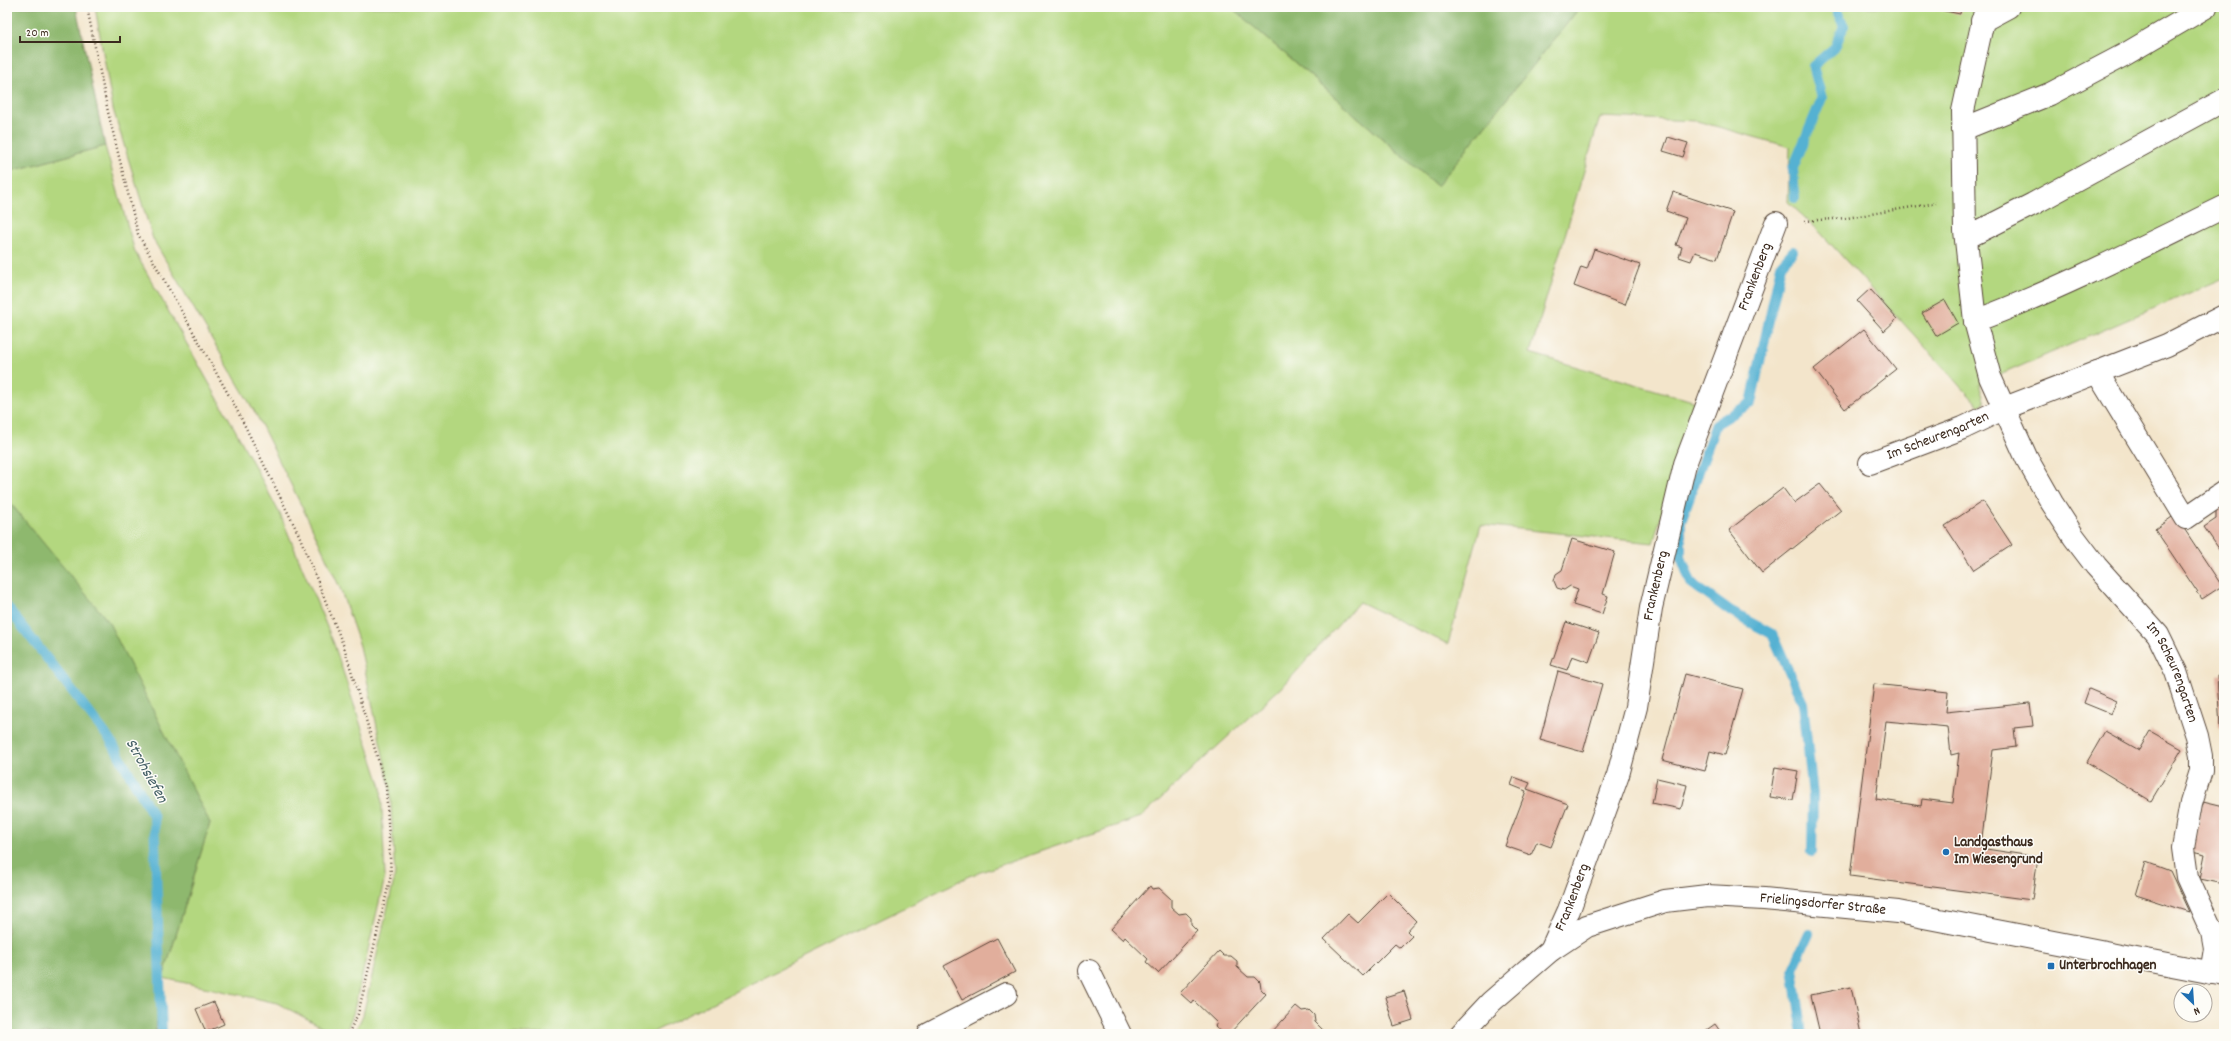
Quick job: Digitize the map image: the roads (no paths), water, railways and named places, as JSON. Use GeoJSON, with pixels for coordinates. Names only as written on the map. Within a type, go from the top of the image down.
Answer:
{"type":"FeatureCollection","features":[{"type":"Feature","properties":{"kind":"street"},"geometry":{"type":"LineString","coordinates":[[2005,408],[1990,377],[1975,321],[1966,238],[1963,111],[1984,14],[2008,7]]}},
{"type":"Feature","properties":{"kind":"street"},"geometry":{"type":"LineString","coordinates":[[1963,129],[2050,94],[2124,55],[2206,7]]}},
{"type":"Feature","properties":{"kind":"street"},"geometry":{"type":"LineString","coordinates":[[1966,238],[2040,201],[2224,100]]}},
{"type":"Feature","properties":{"kind":"street"},"geometry":{"type":"LineString","coordinates":[[1975,321],[2094,270],[2224,207]]}},
{"type":"Feature","properties":{"kind":"street","name":"Frankenberg"},"geometry":{"type":"LineString","coordinates":[[1551,950],[1570,910],[1618,775],[1636,707],[1651,608],[1685,464],[1774,229]]}},
{"type":"Feature","properties":{"kind":"street","name":"Im Scheurengarten"},"geometry":{"type":"LineString","coordinates":[[1870,463],[1963,428],[2005,408],[2167,345],[2224,316]]}},
{"type":"Feature","properties":{"kind":"street"},"geometry":{"type":"LineString","coordinates":[[2097,372],[2186,518],[2224,492]]}},
{"type":"Feature","properties":{"kind":"street","name":"Im Scheurengarten"},"geometry":{"type":"LineString","coordinates":[[2005,408],[2027,459],[2074,538],[2096,566],[2158,635],[2176,672],[2197,736],[2201,756],[2201,771],[2191,803],[2183,848],[2187,877],[2212,932],[2218,974]]}},
{"type":"Feature","properties":{"kind":"street","name":"Frielingsdorfer Straße"},"geometry":{"type":"LineString","coordinates":[[1461,1034],[1492,1002],[1551,950],[1587,926],[1665,901],[1707,896],[1764,899],[1898,912],[2218,974]]}},
{"type":"Feature","properties":{"kind":"street"},"geometry":{"type":"LineString","coordinates":[[1089,971],[1120,1034]]}},
{"type":"Feature","properties":{"kind":"street"},"geometry":{"type":"LineString","coordinates":[[929,1034],[1006,994]]}},
{"type":"Feature","properties":{"kind":"waterway"},"geometry":{"type":"LineString","coordinates":[[1795,198],[1793,168],[1822,98],[1813,66],[1835,47],[1844,26],[1835,7]]}},
{"type":"Feature","properties":{"kind":"waterway"},"geometry":{"type":"LineString","coordinates":[[1793,251],[1781,265],[1751,403],[1716,424],[1681,521],[1681,557],[1691,583],[1731,612],[1772,634],[1803,703],[1813,796],[1812,852]]}},
{"type":"Feature","properties":{"kind":"waterway","name":"Strohsiefen"},"geometry":{"type":"LineString","coordinates":[[7,607],[111,741],[154,817],[162,1034]]}},
{"type":"Feature","properties":{"kind":"waterway"},"geometry":{"type":"LineString","coordinates":[[1803,1034],[1793,969],[1809,934]]}},
{"type":"Feature","properties":{"kind":"place","name":"Landgasthaus Im Wiesengrund"},"geometry":{"type":"Point","coordinates":[1946,852]}},
{"type":"Feature","properties":{"kind":"place","name":"Unterbrochhagen"},"geometry":{"type":"Point","coordinates":[2051,966]}}]}
